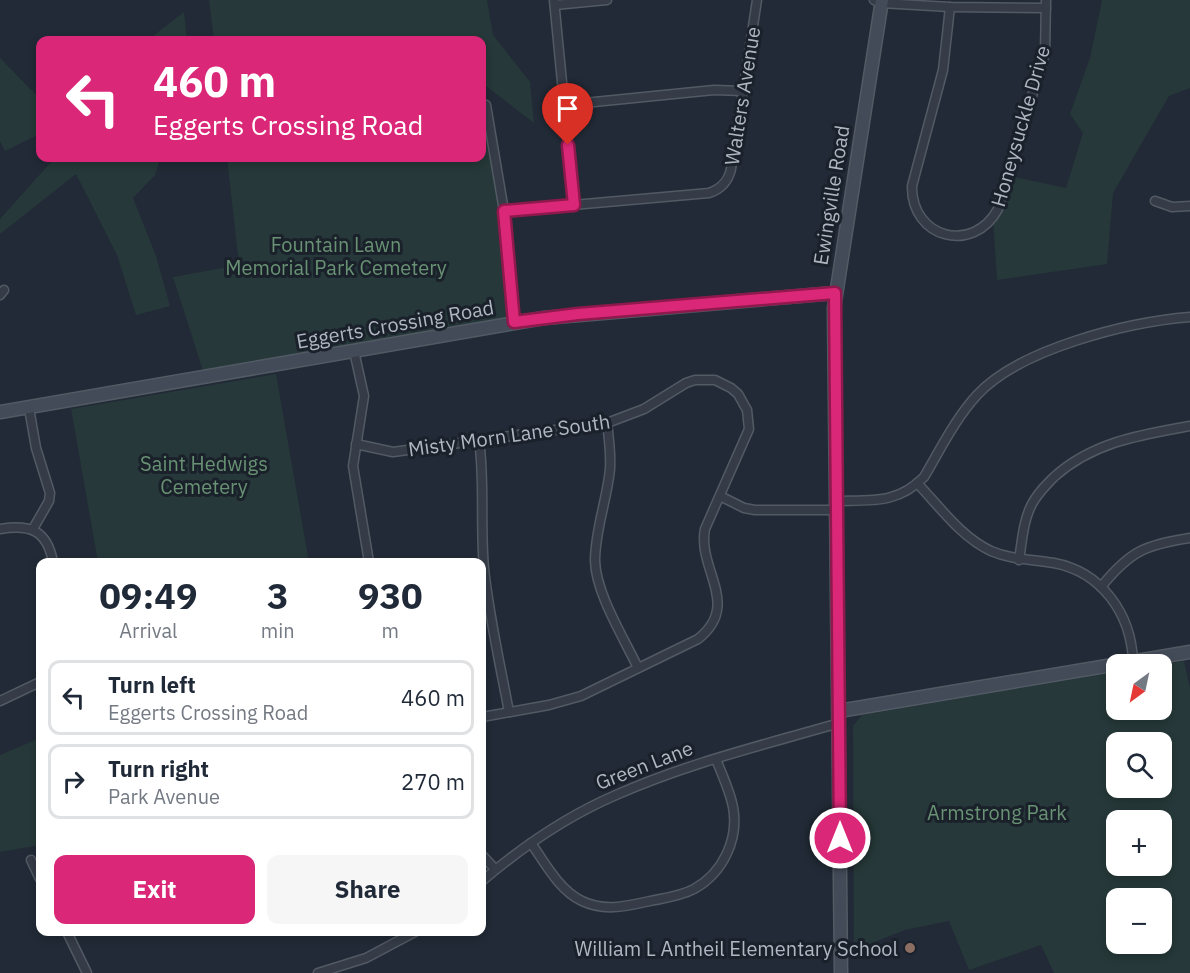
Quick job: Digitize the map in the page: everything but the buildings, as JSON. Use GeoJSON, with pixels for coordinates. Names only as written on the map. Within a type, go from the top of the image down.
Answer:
{"type":"FeatureCollection","features":[{"type":"Feature","properties":{"kind":"street"},"geometry":{"type":"LineString","coordinates":[[574,205],[555,2],[607,0]]}},
{"type":"Feature","properties":{"kind":"street","name":"Walters Avenue"},"geometry":{"type":"LineString","coordinates":[[504,211],[716,191],[730,174],[757,0]]}},
{"type":"Feature","properties":{"kind":"street","name":"Honeysuckle Drive"},"geometry":{"type":"LineString","coordinates":[[879,1],[950,7],[1046,4],[1045,52],[998,209],[981,229],[972,234],[954,236],[928,226],[917,212],[912,195],[912,186],[946,56],[950,7]]}},
{"type":"Feature","properties":{"kind":"street","name":"Ewingville Road"},"geometry":{"type":"LineString","coordinates":[[841,973],[835,293],[879,1]]}},
{"type":"Feature","properties":{"kind":"street"},"geometry":{"type":"LineString","coordinates":[[564,105],[714,90],[743,91]]}},
{"type":"Feature","properties":{"kind":"street"},"geometry":{"type":"LineString","coordinates":[[486,105],[504,211],[514,322]]}},
{"type":"Feature","properties":{"kind":"street"},"geometry":{"type":"LineString","coordinates":[[1155,201],[1172,207],[1190,206]]}},
{"type":"Feature","properties":{"kind":"street","name":"Eggerts Crossing Road"},"geometry":{"type":"LineString","coordinates":[[0,412],[514,322],[578,314],[835,293]]}},
{"type":"Feature","properties":{"kind":"street"},"geometry":{"type":"LineString","coordinates":[[486,716],[549,705],[581,696],[699,639],[716,618],[718,599],[703,537],[720,496],[744,508],[755,510],[837,506],[893,498],[924,477],[967,408],[986,386],[1000,375],[1038,356],[1098,334],[1151,322],[1190,317]]}},
{"type":"Feature","properties":{"kind":"street"},"geometry":{"type":"LineString","coordinates":[[354,351],[364,396],[353,466],[368,558]]}},
{"type":"Feature","properties":{"kind":"street","name":"Misty Morn Lane South"},"geometry":{"type":"LineString","coordinates":[[356,444],[393,452],[607,423],[644,409],[686,383],[705,379],[715,380],[738,394],[747,410],[749,420],[747,437],[720,496]]}},
{"type":"Feature","properties":{"kind":"street"},"geometry":{"type":"LineString","coordinates":[[29,408],[36,448],[50,493],[49,501],[33,529]]}},
{"type":"Feature","properties":{"kind":"street"},"geometry":{"type":"LineString","coordinates":[[607,423],[611,455],[610,470],[595,563],[602,591],[638,668]]}},
{"type":"Feature","properties":{"kind":"street"},"geometry":{"type":"LineString","coordinates":[[1019,560],[1030,506],[1037,495],[1061,471],[1078,459],[1110,443],[1190,426]]}},
{"type":"Feature","properties":{"kind":"street"},"geometry":{"type":"LineString","coordinates":[[479,440],[483,470],[483,558]]}},
{"type":"Feature","properties":{"kind":"street"},"geometry":{"type":"LineString","coordinates":[[917,483],[965,534],[990,550],[1019,560],[1054,563],[1091,579],[1101,587],[1120,611],[1126,623],[1132,654]]}},
{"type":"Feature","properties":{"kind":"street"},"geometry":{"type":"LineString","coordinates":[[0,529],[15,527],[33,529],[48,546],[52,558]]}},
{"type":"Feature","properties":{"kind":"street"},"geometry":{"type":"LineString","coordinates":[[1101,587],[1121,564],[1145,548],[1158,543],[1190,538]]}},
{"type":"Feature","properties":{"kind":"street"},"geometry":{"type":"LineString","coordinates":[[486,583],[509,712]]}},
{"type":"Feature","properties":{"kind":"street","name":"Green Lane"},"geometry":{"type":"LineString","coordinates":[[1172,655],[1190,652]]}},
{"type":"Feature","properties":{"kind":"street","name":"Green Lane"},"geometry":{"type":"LineString","coordinates":[[486,877],[531,843],[561,824],[616,795],[839,717],[1106,667]]}},
{"type":"Feature","properties":{"kind":"street"},"geometry":{"type":"LineString","coordinates":[[0,701],[36,684]]}},
{"type":"Feature","properties":{"kind":"street"},"geometry":{"type":"LineString","coordinates":[[531,843],[563,887],[591,905],[621,907],[682,894],[694,889],[721,865],[727,855],[734,830],[735,818],[731,797],[716,759]]}},
{"type":"Feature","properties":{"kind":"street"},"geometry":{"type":"LineString","coordinates":[[486,859],[495,869]]}},
{"type":"Feature","properties":{"kind":"street"},"geometry":{"type":"LineString","coordinates":[[31,860],[36,871]]}},
{"type":"Feature","properties":{"kind":"street"},"geometry":{"type":"LineString","coordinates":[[69,936],[87,973]]}},
{"type":"Feature","properties":{"kind":"street"},"geometry":{"type":"LineString","coordinates":[[318,973],[366,958],[407,936]]}},
{"type":"Feature","properties":{"kind":"green space"},"geometry":{"type":"Polygon","coordinates":[[[209,0],[487,0],[493,35],[530,82],[534,123],[486,86],[486,36],[214,36],[209,0]]]}},
{"type":"Feature","properties":{"kind":"green space"},"geometry":{"type":"Polygon","coordinates":[[[1102,0],[1190,0],[1190,88],[1169,96],[1113,193],[1107,264],[997,280],[993,219],[1010,176],[1066,188],[1083,133],[1070,114],[1090,58],[1102,0]]]}},
{"type":"Feature","properties":{"kind":"green space"},"geometry":{"type":"Polygon","coordinates":[[[184,12],[187,36],[153,36],[184,12]]]}},
{"type":"Feature","properties":{"kind":"green space"},"geometry":{"type":"Polygon","coordinates":[[[0,58],[36,95],[36,136],[5,151],[0,141],[0,58]]]}},
{"type":"Feature","properties":{"kind":"green space","name":"Fountain Lawn Memorial Park Cemetery"},"geometry":{"type":"Polygon","coordinates":[[[486,105],[504,211],[514,322],[205,377],[173,277],[239,265],[227,162],[486,162],[486,105]]]}},
{"type":"Feature","properties":{"kind":"green space"},"geometry":{"type":"Polygon","coordinates":[[[51,162],[159,162],[155,175],[133,198],[156,256],[170,306],[136,315],[117,255],[76,174],[0,234],[0,219],[51,162]]]}},
{"type":"Feature","properties":{"kind":"green space","name":"Saint Hedwigs Cemetery"},"geometry":{"type":"Polygon","coordinates":[[[276,374],[308,558],[97,558],[71,409],[276,374]]]}},
{"type":"Feature","properties":{"kind":"green space","name":"Armstrong Park"},"geometry":{"type":"Polygon","coordinates":[[[1184,661],[1190,688],[1190,973],[1054,973],[1041,945],[969,970],[949,921],[905,930],[854,950],[853,726],[862,715],[1106,674],[1106,720],[1172,720],[1172,663],[1184,661]]]}},
{"type":"Feature","properties":{"kind":"green space"},"geometry":{"type":"Polygon","coordinates":[[[36,740],[36,846],[0,852],[0,755],[36,740]]]}},
{"type":"Feature","properties":{"kind":"place","name":"William L Antheil Elementary School"},"geometry":{"type":"Point","coordinates":[910,948]}},
{"type":"Feature","properties":{"kind":"route"},"geometry":{"type":"LineString","coordinates":[[568,145],[574,205],[504,211],[514,322],[578,314],[835,293],[840,838]]}}]}
